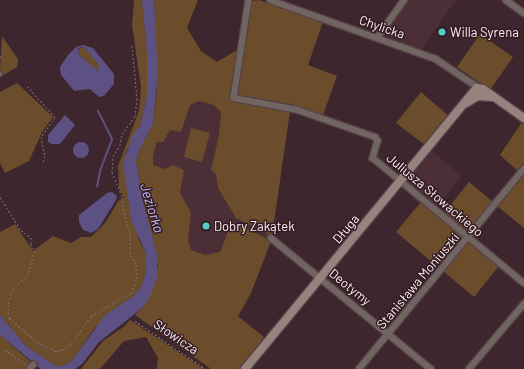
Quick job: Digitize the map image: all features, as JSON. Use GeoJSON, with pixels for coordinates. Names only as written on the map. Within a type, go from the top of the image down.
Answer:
{"type":"FeatureCollection","features":[{"type":"Feature","properties":{"kind":"street","name":"Juliusza Słowackiego"},"geometry":{"type":"LineString","coordinates":[[249,0],[234,98],[298,110],[375,137],[378,141],[373,158],[524,283]]}},
{"type":"Feature","properties":{"kind":"street","name":"Chylicka"},"geometry":{"type":"LineString","coordinates":[[270,0],[442,61],[480,92],[492,97],[524,118]]}},
{"type":"Feature","properties":{"kind":"street"},"geometry":{"type":"LineString","coordinates":[[377,38],[404,0]]}},
{"type":"Feature","properties":{"kind":"street"},"geometry":{"type":"LineString","coordinates":[[506,0],[524,13]]}},
{"type":"Feature","properties":{"kind":"street","name":"Długa"},"geometry":{"type":"LineString","coordinates":[[245,369],[465,103],[480,92]]}},
{"type":"Feature","properties":{"kind":"street","name":"Stanisława Moniuszki"},"geometry":{"type":"LineString","coordinates":[[359,369],[524,169]]}},
{"type":"Feature","properties":{"kind":"street","name":"Deotymy"},"geometry":{"type":"LineString","coordinates":[[272,238],[431,369]]}},
{"type":"Feature","properties":{"kind":"street"},"geometry":{"type":"LineString","coordinates":[[470,369],[524,304]]}},
{"type":"Feature","properties":{"kind":"path"},"geometry":{"type":"LineString","coordinates":[[0,197],[21,230],[31,238],[31,244],[36,251],[28,274],[12,290],[8,305],[8,318],[39,343],[56,351],[62,350],[70,344],[91,316],[131,293],[137,278],[138,269],[130,252],[130,234],[123,210],[122,196],[112,172],[113,156],[120,145],[122,134],[133,121],[136,108],[132,45]]}},
{"type":"Feature","properties":{"kind":"path"},"geometry":{"type":"LineString","coordinates":[[0,56],[3,60]]}},
{"type":"Feature","properties":{"kind":"path"},"geometry":{"type":"LineString","coordinates":[[27,86],[55,117],[41,137],[45,153],[43,163]]}},
{"type":"Feature","properties":{"kind":"path","name":"Słowicza"},"geometry":{"type":"LineString","coordinates":[[135,321],[206,369]]}},
{"type":"Feature","properties":{"kind":"path"},"geometry":{"type":"LineString","coordinates":[[5,350],[31,368]]}},
{"type":"Feature","properties":{"kind":"shaded area"},"geometry":{"type":"Polygon","coordinates":[[[134,0],[142,0],[147,54],[147,96],[140,126],[126,152],[139,240],[146,253],[146,271],[142,285],[134,296],[116,308],[94,329],[71,362],[63,366],[55,366],[25,345],[0,315],[0,232],[15,224],[33,251],[53,236],[71,243],[81,237],[91,237],[105,223],[119,200],[124,198],[119,188],[118,166],[139,111],[141,87],[132,25],[134,0]]]}},
{"type":"Feature","properties":{"kind":"shaded area"},"geometry":{"type":"Polygon","coordinates":[[[142,0],[154,0],[158,74],[153,124],[139,151],[136,161],[143,203],[157,254],[157,278],[149,299],[141,309],[99,342],[82,364],[75,369],[41,369],[0,335],[0,315],[25,345],[55,366],[63,366],[71,362],[105,315],[134,296],[142,285],[146,271],[146,253],[131,220],[123,163],[132,137],[140,126],[147,96],[147,54],[142,0]]]}},
{"type":"Feature","properties":{"kind":"shaded area"},"geometry":{"type":"Polygon","coordinates":[[[154,0],[198,0],[187,28],[201,51],[217,62],[239,49],[231,101],[290,111],[272,236],[236,218],[218,188],[216,174],[211,170],[219,135],[221,112],[214,105],[199,101],[190,105],[181,132],[170,130],[163,142],[157,142],[153,156],[153,165],[165,169],[173,165],[184,170],[180,193],[191,213],[188,240],[191,250],[205,255],[220,252],[232,221],[271,241],[251,293],[238,316],[265,338],[239,369],[211,369],[135,315],[141,309],[158,266],[143,204],[136,161],[139,151],[153,124],[157,89],[154,0]]]}},
{"type":"Feature","properties":{"kind":"shaded area"},"geometry":{"type":"Polygon","coordinates":[[[259,0],[323,22],[308,65],[337,76],[323,115],[291,104],[241,97],[237,93],[251,1],[259,0]]]}},
{"type":"Feature","properties":{"kind":"shaded area"},"geometry":{"type":"Polygon","coordinates":[[[407,0],[456,0],[421,50],[383,35],[407,0]]]}},
{"type":"Feature","properties":{"kind":"shaded area"},"geometry":{"type":"Polygon","coordinates":[[[480,34],[513,57],[490,90],[457,67],[480,34]]]}},
{"type":"Feature","properties":{"kind":"shaded area"},"geometry":{"type":"Polygon","coordinates":[[[2,36],[18,59],[17,67],[3,75],[0,70],[2,36]]]}},
{"type":"Feature","properties":{"kind":"shaded area"},"geometry":{"type":"Polygon","coordinates":[[[83,45],[93,48],[114,74],[114,84],[104,96],[99,97],[90,89],[74,91],[61,75],[60,67],[68,55],[76,47],[83,45]],[[78,48],[79,55],[98,71],[99,65],[85,48],[78,48]]]}},
{"type":"Feature","properties":{"kind":"shaded area"},"geometry":{"type":"Polygon","coordinates":[[[79,47],[85,48],[99,65],[98,71],[79,55],[79,47]]]}},
{"type":"Feature","properties":{"kind":"shaded area"},"geometry":{"type":"Polygon","coordinates":[[[17,83],[53,117],[42,132],[29,161],[5,173],[0,163],[0,92],[17,83]]]}},
{"type":"Feature","properties":{"kind":"shaded area"},"geometry":{"type":"Polygon","coordinates":[[[421,92],[449,116],[425,145],[396,123],[421,92]]]}},
{"type":"Feature","properties":{"kind":"shaded area"},"geometry":{"type":"Polygon","coordinates":[[[181,95],[290,111],[271,240],[251,293],[219,350],[208,365],[140,319],[145,314],[153,156],[160,134],[181,95]]]}},
{"type":"Feature","properties":{"kind":"shaded area"},"geometry":{"type":"Polygon","coordinates":[[[65,115],[75,125],[60,144],[52,144],[48,142],[48,135],[65,115]]]}},
{"type":"Feature","properties":{"kind":"shaded area"},"geometry":{"type":"Polygon","coordinates":[[[522,122],[524,124],[524,164],[518,171],[500,155],[522,122]]]}},
{"type":"Feature","properties":{"kind":"shaded area"},"geometry":{"type":"Polygon","coordinates":[[[191,128],[210,133],[202,162],[184,157],[191,128]]]}},
{"type":"Feature","properties":{"kind":"shaded area"},"geometry":{"type":"Polygon","coordinates":[[[78,142],[84,142],[89,147],[87,156],[84,158],[78,158],[73,153],[73,147],[78,142]]]}},
{"type":"Feature","properties":{"kind":"shaded area"},"geometry":{"type":"Polygon","coordinates":[[[432,151],[462,176],[437,207],[406,181],[432,151]]]}},
{"type":"Feature","properties":{"kind":"shaded area"},"geometry":{"type":"Polygon","coordinates":[[[523,174],[524,175],[524,228],[497,206],[523,174]]]}},
{"type":"Feature","properties":{"kind":"shaded area"},"geometry":{"type":"Polygon","coordinates":[[[469,182],[493,202],[468,232],[444,213],[469,182]]]}},
{"type":"Feature","properties":{"kind":"shaded area"},"geometry":{"type":"Polygon","coordinates":[[[112,192],[117,196],[116,200],[98,229],[91,233],[83,230],[79,222],[79,215],[107,193],[112,192]]]}},
{"type":"Feature","properties":{"kind":"shaded area"},"geometry":{"type":"Polygon","coordinates":[[[421,202],[464,237],[438,267],[396,232],[421,202]]]}},
{"type":"Feature","properties":{"kind":"shaded area"},"geometry":{"type":"Polygon","coordinates":[[[468,240],[499,266],[474,297],[443,271],[468,240]]]}},
{"type":"Feature","properties":{"kind":"shaded area"},"geometry":{"type":"Polygon","coordinates":[[[130,320],[204,369],[157,369],[158,358],[146,337],[124,341],[100,369],[81,369],[103,341],[125,326],[130,320]]]}},
{"type":"Feature","properties":{"kind":"shaded area"},"geometry":{"type":"Polygon","coordinates":[[[0,335],[31,362],[25,369],[0,369],[0,335]]]}},
{"type":"Feature","properties":{"kind":"waterway"},"geometry":{"type":"LineString","coordinates":[[97,187],[100,171],[112,139],[98,111]]}},
{"type":"Feature","properties":{"kind":"place","name":"Willa Syrena"},"geometry":{"type":"Point","coordinates":[442,32]}},
{"type":"Feature","properties":{"kind":"place","name":"Dobry Zakątek"},"geometry":{"type":"Point","coordinates":[206,226]}},
{"type":"Feature","properties":{"kind":"water label","name":"Jeziorka"},"geometry":{"type":"Point","coordinates":[152,208]}}]}
